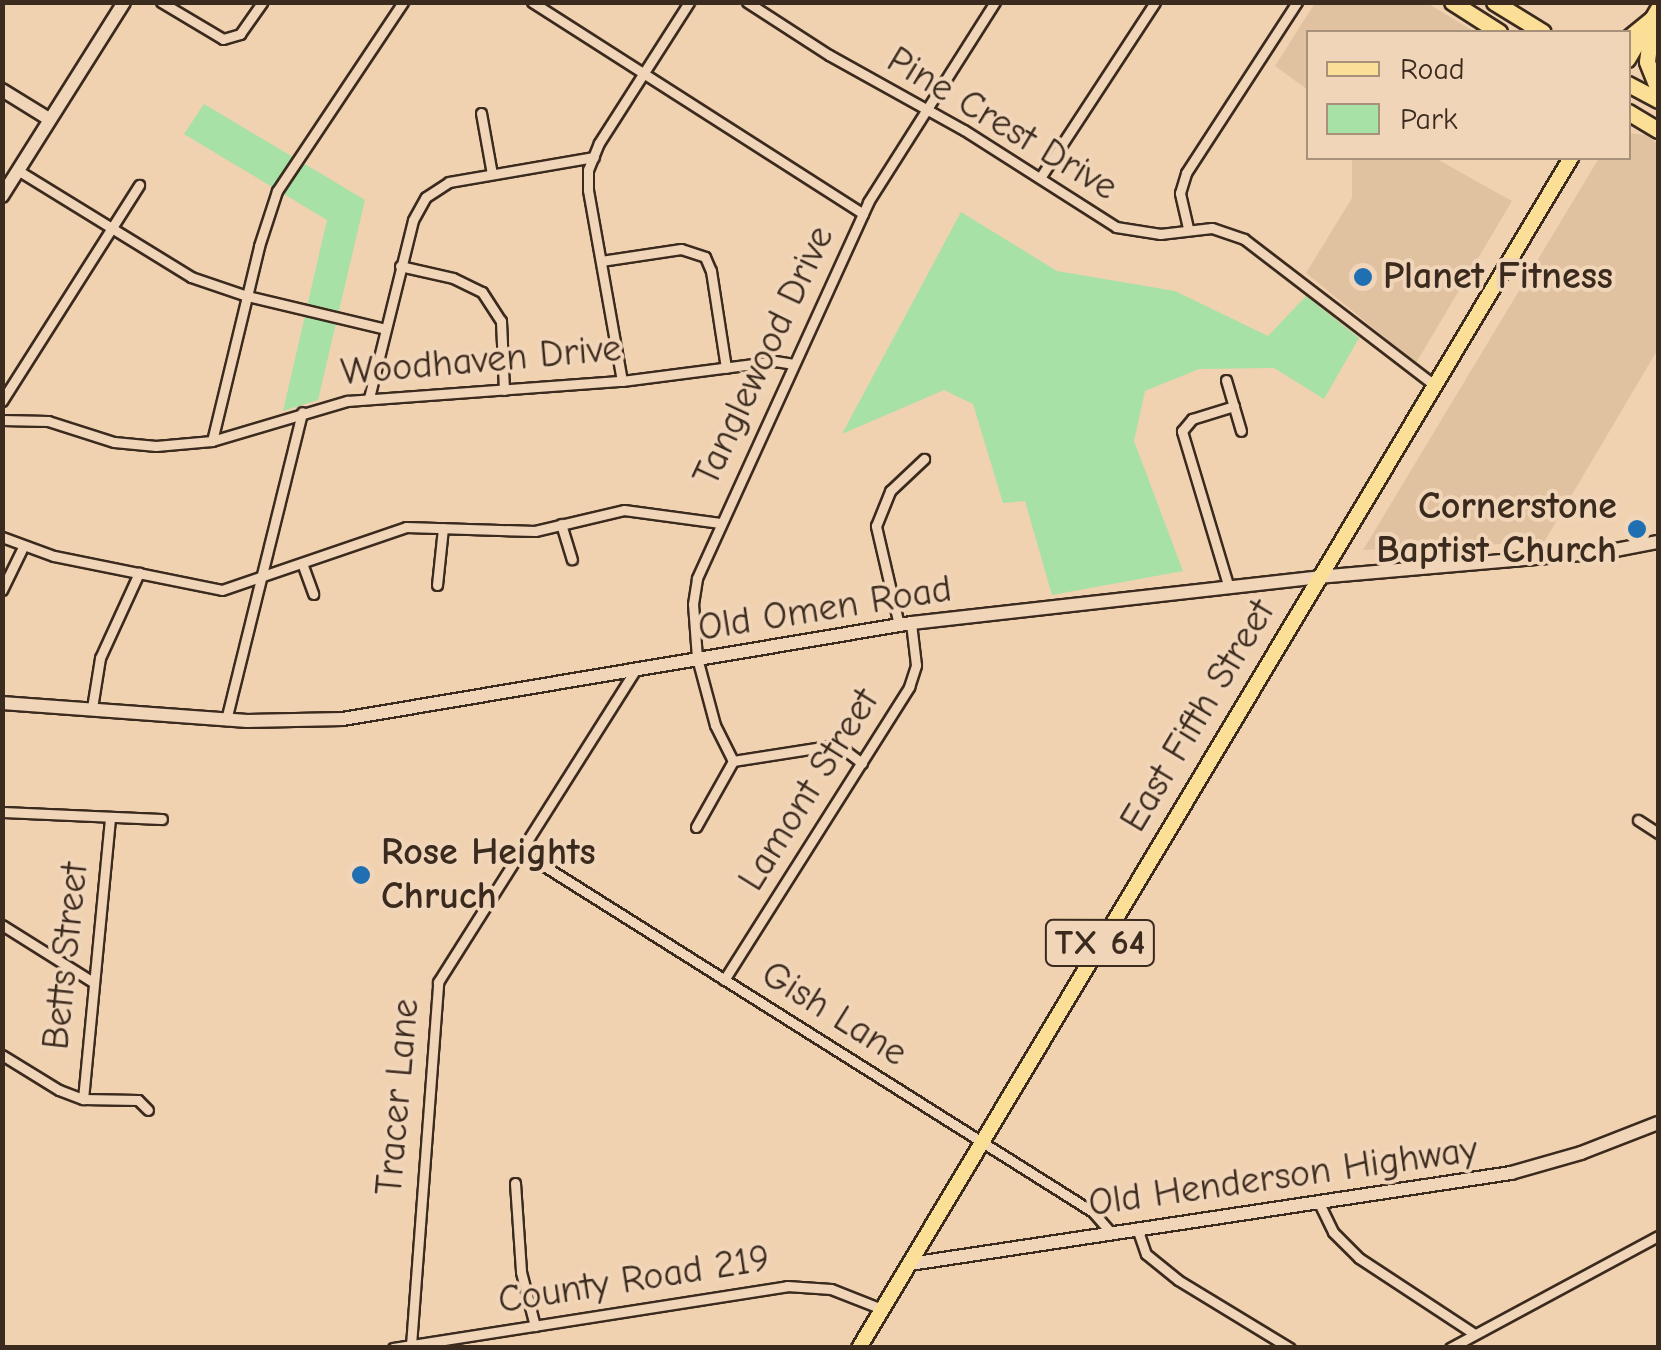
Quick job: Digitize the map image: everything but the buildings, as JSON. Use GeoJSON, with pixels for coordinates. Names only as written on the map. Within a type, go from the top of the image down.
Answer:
{"type":"FeatureCollection","features":[{"type":"Feature","properties":{"kind":"highway"},"geometry":{"type":"LineString","coordinates":[[1452,2],[1496,30]]}},
{"type":"Feature","properties":{"kind":"highway"},"geometry":{"type":"LineString","coordinates":[[1494,2],[1539,30]]}},
{"type":"Feature","properties":{"kind":"highway"},"geometry":{"type":"LineString","coordinates":[[1631,36],[1655,16]]}},
{"type":"Feature","properties":{"kind":"highway"},"geometry":{"type":"LineString","coordinates":[[1655,16],[1648,68],[1658,90]]}},
{"type":"Feature","properties":{"kind":"highway"},"geometry":{"type":"LineString","coordinates":[[1631,86],[1658,100]]}},
{"type":"Feature","properties":{"kind":"highway"},"geometry":{"type":"LineString","coordinates":[[1631,114],[1657,129]]}},
{"type":"Feature","properties":{"kind":"highway"},"geometry":{"type":"LineString","coordinates":[[1631,122],[1657,129]]}},
{"type":"Feature","properties":{"kind":"main road"},"geometry":{"type":"LineString","coordinates":[[1631,55],[1655,16]]}},
{"type":"Feature","properties":{"kind":"main road","name":"East Fifth Street"},"geometry":{"type":"LineString","coordinates":[[882,1308],[1569,160]]}},
{"type":"Feature","properties":{"kind":"main road","name":"TX 64"},"geometry":{"type":"LineString","coordinates":[[859,1348],[882,1308]]}},
{"type":"Feature","properties":{"kind":"street"},"geometry":{"type":"LineString","coordinates":[[2,196],[124,2]]}},
{"type":"Feature","properties":{"kind":"street"},"geometry":{"type":"LineString","coordinates":[[162,2],[224,39],[240,34],[262,2]]}},
{"type":"Feature","properties":{"kind":"street"},"geometry":{"type":"LineString","coordinates":[[212,441],[277,191],[403,2]]}},
{"type":"Feature","properties":{"kind":"street"},"geometry":{"type":"LineString","coordinates":[[532,2],[863,214]]}},
{"type":"Feature","properties":{"kind":"street"},"geometry":{"type":"LineString","coordinates":[[622,381],[588,190],[594,157],[689,2]]}},
{"type":"Feature","properties":{"kind":"street","name":"Pine Crest Drive"},"geometry":{"type":"LineString","coordinates":[[747,2],[829,55],[928,108],[1116,228],[1155,234],[1218,228],[1249,242],[1433,384]]}},
{"type":"Feature","properties":{"kind":"street","name":"Tanglewood Drive"},"geometry":{"type":"LineString","coordinates":[[734,761],[715,726],[697,658],[693,604],[698,578],[863,214],[995,2]]}},
{"type":"Feature","properties":{"kind":"street"},"geometry":{"type":"LineString","coordinates":[[1040,178],[1155,2]]}},
{"type":"Feature","properties":{"kind":"street"},"geometry":{"type":"LineString","coordinates":[[1188,228],[1180,193],[1186,173],[1298,2]]}},
{"type":"Feature","properties":{"kind":"street"},"geometry":{"type":"LineString","coordinates":[[2,90],[49,119]]}},
{"type":"Feature","properties":{"kind":"street"},"geometry":{"type":"LineString","coordinates":[[481,113],[492,174]]}},
{"type":"Feature","properties":{"kind":"street"},"geometry":{"type":"LineString","coordinates":[[369,398],[412,220],[435,188],[594,157]]}},
{"type":"Feature","properties":{"kind":"street"},"geometry":{"type":"LineString","coordinates":[[18,170],[191,277],[247,296],[385,329]]}},
{"type":"Feature","properties":{"kind":"street"},"geometry":{"type":"LineString","coordinates":[[2,401],[140,184]]}},
{"type":"Feature","properties":{"kind":"street"},"geometry":{"type":"LineString","coordinates":[[601,261],[680,249],[705,258],[726,368]]}},
{"type":"Feature","properties":{"kind":"street"},"geometry":{"type":"LineString","coordinates":[[400,266],[453,278],[482,292],[500,321],[504,390]]}},
{"type":"Feature","properties":{"kind":"street","name":"Woodhaven Drive"},"geometry":{"type":"LineString","coordinates":[[2,420],[48,421],[135,446],[212,441],[302,412],[369,398],[622,381],[775,361],[794,364]]}},
{"type":"Feature","properties":{"kind":"street"},"geometry":{"type":"LineString","coordinates":[[1226,380],[1241,431]]}},
{"type":"Feature","properties":{"kind":"street"},"geometry":{"type":"LineString","coordinates":[[1228,588],[1182,431],[1192,418],[1234,406]]}},
{"type":"Feature","properties":{"kind":"street"},"geometry":{"type":"LineString","coordinates":[[226,720],[302,412]]}},
{"type":"Feature","properties":{"kind":"street","name":"Lamont Street"},"geometry":{"type":"LineString","coordinates":[[724,980],[915,674],[905,624],[876,526],[890,491],[924,460]]}},
{"type":"Feature","properties":{"kind":"street"},"geometry":{"type":"LineString","coordinates":[[2,537],[24,547],[222,590],[260,580],[386,530],[535,530],[624,510],[720,523]]}},
{"type":"Feature","properties":{"kind":"street"},"geometry":{"type":"LineString","coordinates":[[561,524],[572,559]]}},
{"type":"Feature","properties":{"kind":"street"},"geometry":{"type":"LineString","coordinates":[[437,586],[443,528]]}},
{"type":"Feature","properties":{"kind":"street","name":"Old Omen Road"},"geometry":{"type":"LineString","coordinates":[[2,703],[226,720],[343,719],[905,624],[1318,577],[1605,552],[1658,542]]}},
{"type":"Feature","properties":{"kind":"street"},"geometry":{"type":"LineString","coordinates":[[2,590],[24,547]]}},
{"type":"Feature","properties":{"kind":"street"},"geometry":{"type":"LineString","coordinates":[[302,563],[314,594]]}},
{"type":"Feature","properties":{"kind":"street"},"geometry":{"type":"LineString","coordinates":[[92,708],[100,658],[138,573]]}},
{"type":"Feature","properties":{"kind":"street","name":"Tracer Lane"},"geometry":{"type":"LineString","coordinates":[[411,1345],[438,982],[635,670]]}},
{"type":"Feature","properties":{"kind":"street"},"geometry":{"type":"LineString","coordinates":[[696,827],[734,761],[829,746],[846,751],[862,763]]}},
{"type":"Feature","properties":{"kind":"street"},"geometry":{"type":"LineString","coordinates":[[2,812],[162,819]]}},
{"type":"Feature","properties":{"kind":"street","name":"Betts Street"},"geometry":{"type":"LineString","coordinates":[[82,1099],[110,818]]}},
{"type":"Feature","properties":{"kind":"street"},"geometry":{"type":"LineString","coordinates":[[1638,820],[1658,833]]}},
{"type":"Feature","properties":{"kind":"street","name":"Gish Lane"},"geometry":{"type":"LineString","coordinates":[[522,852],[1093,1212],[1110,1232]]}},
{"type":"Feature","properties":{"kind":"street"},"geometry":{"type":"LineString","coordinates":[[2,925],[93,982]]}},
{"type":"Feature","properties":{"kind":"street"},"geometry":{"type":"LineString","coordinates":[[2,1055],[59,1090],[82,1099],[138,1100],[148,1110]]}},
{"type":"Feature","properties":{"kind":"street","name":"Old Henderson Highway"},"geometry":{"type":"LineString","coordinates":[[910,1264],[1511,1174],[1581,1153],[1658,1122]]}},
{"type":"Feature","properties":{"kind":"street"},"geometry":{"type":"LineString","coordinates":[[515,1183],[521,1272],[534,1326]]}},
{"type":"Feature","properties":{"kind":"street"},"geometry":{"type":"LineString","coordinates":[[1320,1205],[1333,1232],[1359,1258],[1473,1333]]}},
{"type":"Feature","properties":{"kind":"street"},"geometry":{"type":"LineString","coordinates":[[1138,1231],[1146,1254],[1178,1280],[1290,1348]]}},
{"type":"Feature","properties":{"kind":"street"},"geometry":{"type":"LineString","coordinates":[[1450,1348],[1658,1236]]}},
{"type":"Feature","properties":{"kind":"street","name":"County Road 219"},"geometry":{"type":"LineString","coordinates":[[393,1348],[800,1284],[840,1291],[882,1308]]}},
{"type":"Feature","properties":{"kind":"shaded area"},"geometry":{"type":"Polygon","coordinates":[[[1315,3],[1427,3],[1472,30],[1306,30],[1306,89],[1275,66],[1315,3]]]}},
{"type":"Feature","properties":{"kind":"shaded area"},"geometry":{"type":"Polygon","coordinates":[[[1631,133],[1646,135],[1658,144],[1658,349],[1544,542],[1363,550],[1598,160],[1631,160],[1631,133]]]}},
{"type":"Feature","properties":{"kind":"shaded area"},"geometry":{"type":"Polygon","coordinates":[[[1352,160],[1439,160],[1512,201],[1416,363],[1306,273],[1352,198],[1352,160]]]}},
{"type":"Feature","properties":{"kind":"green space"},"geometry":{"type":"Polygon","coordinates":[[[204,104],[365,200],[318,400],[283,411],[327,220],[184,134],[204,104]]]}},
{"type":"Feature","properties":{"kind":"green space"},"geometry":{"type":"Polygon","coordinates":[[[961,212],[1057,271],[1175,291],[1268,336],[1306,296],[1359,338],[1324,399],[1274,368],[1199,369],[1145,391],[1134,441],[1183,571],[1052,595],[1025,501],[1003,503],[973,404],[944,390],[842,434],[961,212]]]}},
{"type":"Feature","properties":{"kind":"place","name":"Planet Fitness"},"geometry":{"type":"Point","coordinates":[1363,277]}},
{"type":"Feature","properties":{"kind":"place","name":"Cornerstone Baptist Church"},"geometry":{"type":"Point","coordinates":[1637,529]}},
{"type":"Feature","properties":{"kind":"place","name":"Rose Heights Chruch"},"geometry":{"type":"Point","coordinates":[361,875]}}]}
